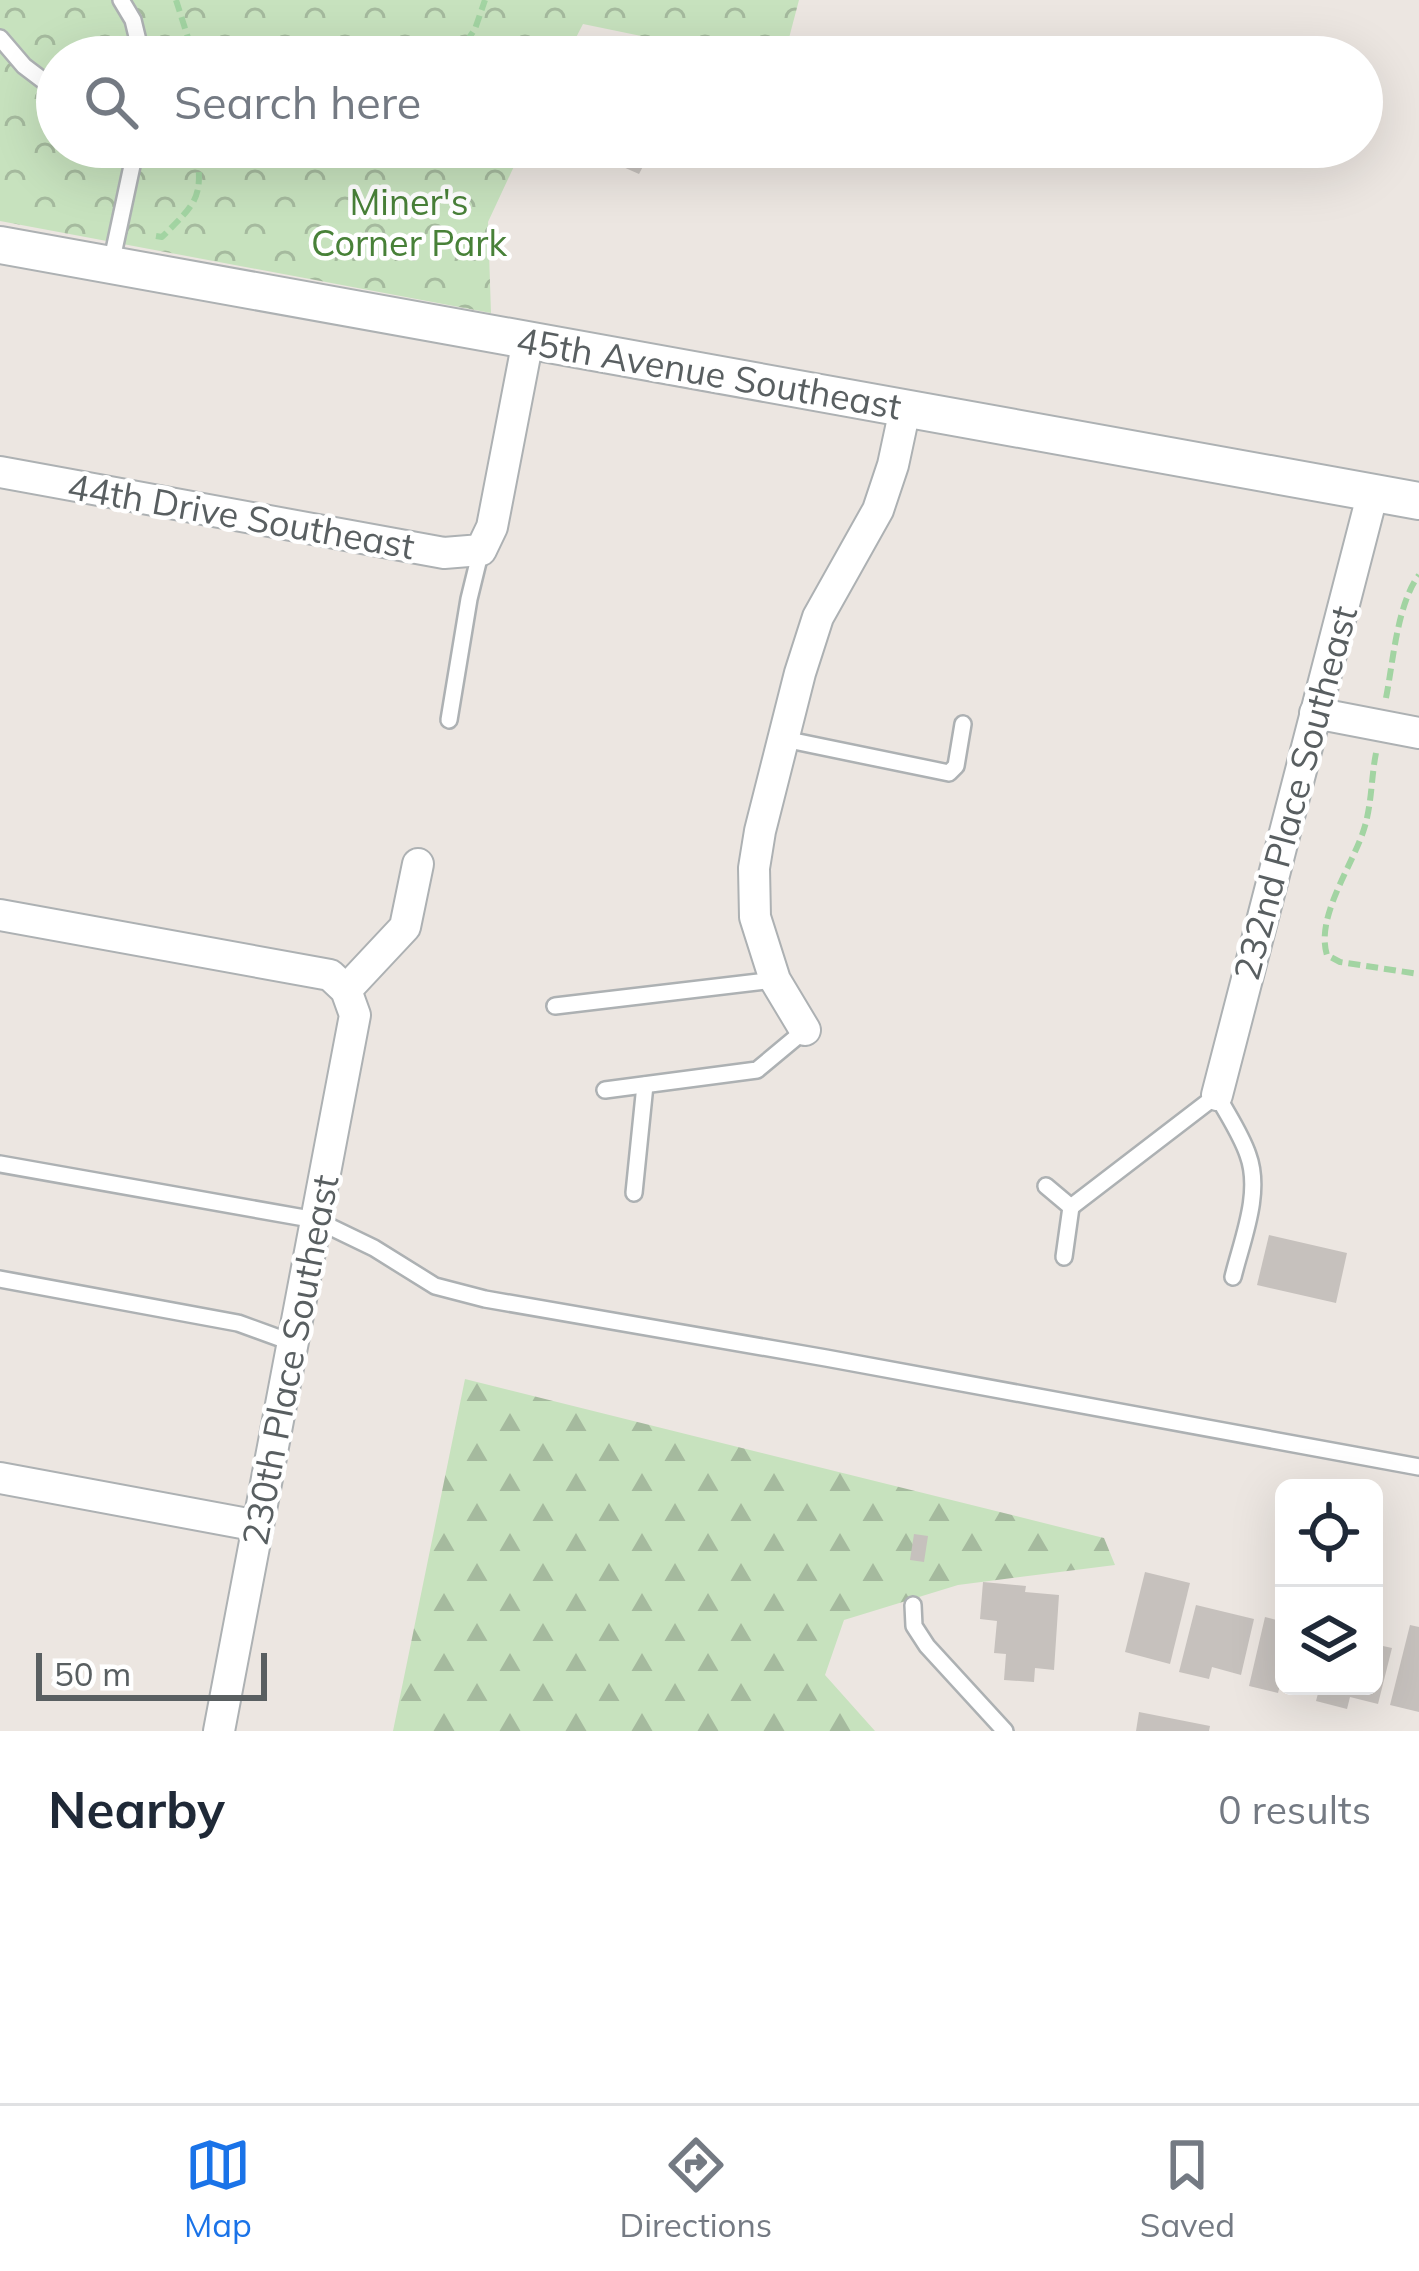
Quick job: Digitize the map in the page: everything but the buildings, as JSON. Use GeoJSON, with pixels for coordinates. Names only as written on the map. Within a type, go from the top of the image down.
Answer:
{"type":"FeatureCollection","features":[{"type":"Feature","properties":{"kind":"street","name":"45th Avenue Southeast"},"geometry":{"type":"LineString","coordinates":[[0,244],[115,248],[528,340],[1419,501]]}},
{"type":"Feature","properties":{"kind":"street"},"geometry":{"type":"LineString","coordinates":[[482,550],[492,527],[528,340]]}},
{"type":"Feature","properties":{"kind":"street"},"geometry":{"type":"LineString","coordinates":[[805,1030],[775,980],[755,916],[754,868],[760,830],[818,617],[878,510],[904,409]]}},
{"type":"Feature","properties":{"kind":"street","name":"44th Drive Southeast"},"geometry":{"type":"LineString","coordinates":[[0,472],[444,554],[482,550]]}},
{"type":"Feature","properties":{"kind":"street","name":"232nd Place Southeast"},"geometry":{"type":"LineString","coordinates":[[1217,1095],[1373,492]]}},
{"type":"Feature","properties":{"kind":"street"},"geometry":{"type":"LineString","coordinates":[[1315,712],[1419,733]]}},
{"type":"Feature","properties":{"kind":"street"},"geometry":{"type":"LineString","coordinates":[[0,915],[330,975],[346,990],[406,927],[418,864]]}},
{"type":"Feature","properties":{"kind":"street","name":"230th Place Southeast"},"geometry":{"type":"LineString","coordinates":[[219,1731],[355,1015],[346,990]]}},
{"type":"Feature","properties":{"kind":"street"},"geometry":{"type":"LineString","coordinates":[[0,1478],[258,1526]]}},
{"type":"Feature","properties":{"kind":"lane"},"geometry":{"type":"LineString","coordinates":[[121,0],[137,36]]}},
{"type":"Feature","properties":{"kind":"lane"},"geometry":{"type":"LineString","coordinates":[[0,38],[36,75]]}},
{"type":"Feature","properties":{"kind":"lane"},"geometry":{"type":"LineString","coordinates":[[115,248],[132,168]]}},
{"type":"Feature","properties":{"kind":"lane"},"geometry":{"type":"LineString","coordinates":[[449,720],[469,598],[482,550]]}},
{"type":"Feature","properties":{"kind":"lane"},"geometry":{"type":"LineString","coordinates":[[784,740],[949,773],[956,766],[963,724]]}},
{"type":"Feature","properties":{"kind":"lane"},"geometry":{"type":"LineString","coordinates":[[555,1006],[775,980]]}},
{"type":"Feature","properties":{"kind":"lane"},"geometry":{"type":"LineString","coordinates":[[605,1090],[757,1070],[805,1030]]}},
{"type":"Feature","properties":{"kind":"lane"},"geometry":{"type":"LineString","coordinates":[[634,1193],[645,1085]]}},
{"type":"Feature","properties":{"kind":"lane"},"geometry":{"type":"LineString","coordinates":[[1064,1257],[1071,1208],[1217,1095],[1248,1154],[1252,1174],[1253,1193],[1233,1277]]}},
{"type":"Feature","properties":{"kind":"lane"},"geometry":{"type":"LineString","coordinates":[[0,1164],[316,1220],[374,1248],[435,1286],[485,1299],[1419,1467]]}},
{"type":"Feature","properties":{"kind":"lane"},"geometry":{"type":"LineString","coordinates":[[1046,1186],[1071,1208]]}},
{"type":"Feature","properties":{"kind":"lane"},"geometry":{"type":"LineString","coordinates":[[0,1279],[238,1323],[292,1343]]}},
{"type":"Feature","properties":{"kind":"lane"},"geometry":{"type":"LineString","coordinates":[[913,1605],[914,1626],[927,1646],[1005,1731]]}},
{"type":"Feature","properties":{"kind":"path"},"geometry":{"type":"LineString","coordinates":[[176,0],[187,36]]}},
{"type":"Feature","properties":{"kind":"path"},"geometry":{"type":"LineString","coordinates":[[470,36],[485,0]]}},
{"type":"Feature","properties":{"kind":"path"},"geometry":{"type":"LineString","coordinates":[[115,248],[162,237],[193,205],[202,183],[200,168]]}},
{"type":"Feature","properties":{"kind":"path"},"geometry":{"type":"LineString","coordinates":[[1419,575],[1398,636],[1364,832],[1334,899],[1324,947],[1327,955],[1340,962],[1419,974]]}},
{"type":"Feature","properties":{"kind":"green space","name":"Miner's Corner Park"},"geometry":{"type":"Polygon","coordinates":[[[0,0],[799,0],[790,36],[641,36],[583,24],[577,36],[36,36],[36,168],[513,168],[488,222],[491,313],[0,221],[0,0]]]}},
{"type":"Feature","properties":{"kind":"green space"},"geometry":{"type":"Polygon","coordinates":[[[465,1379],[1104,1538],[1115,1565],[958,1585],[844,1620],[825,1675],[875,1731],[393,1731],[465,1379]]]}}]}
